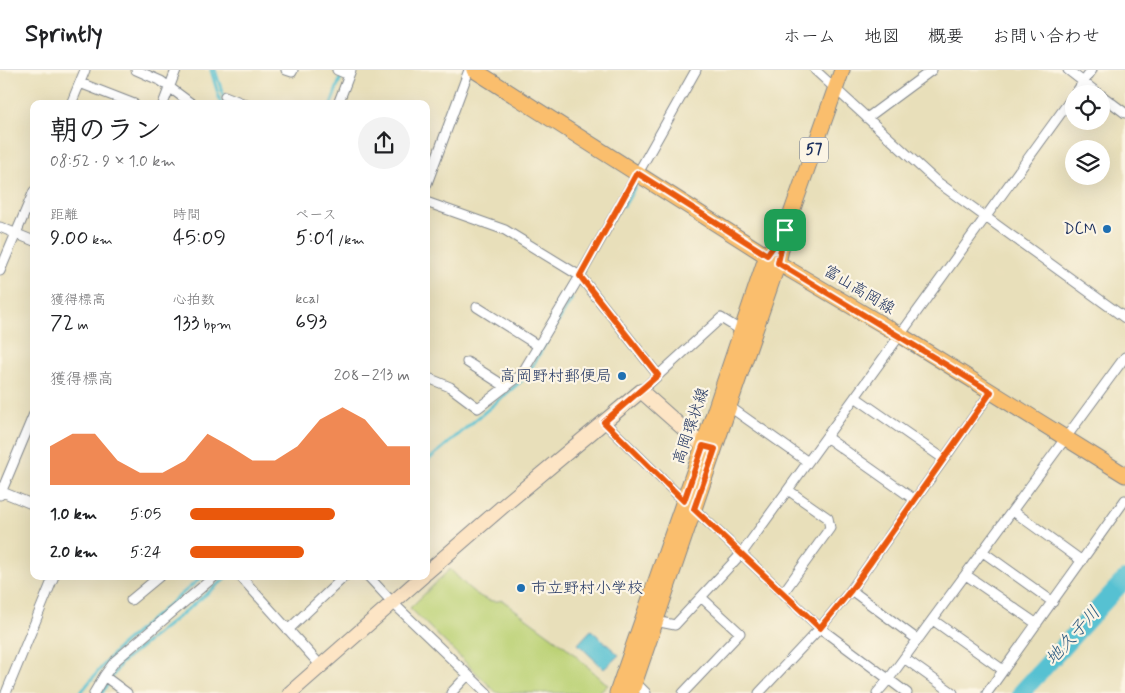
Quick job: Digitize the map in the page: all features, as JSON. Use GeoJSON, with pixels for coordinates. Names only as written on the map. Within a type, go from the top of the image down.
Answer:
{"type":"FeatureCollection","features":[{"type":"Feature","properties":{"kind":"main road","name":"富山高岡線"},"geometry":{"type":"LineString","coordinates":[[474,70],[772,259],[900,335],[1125,475]]}},
{"type":"Feature","properties":{"kind":"main road","name":"高岡環状線"},"geometry":{"type":"LineString","coordinates":[[617,693],[709,448],[742,331],[785,230],[842,70]]}},
{"type":"Feature","properties":{"kind":"main road","name":"高岡環状線"},"geometry":{"type":"LineString","coordinates":[[709,448],[730,406],[772,259]]}},
{"type":"Feature","properties":{"kind":"main road","name":"高岡環状線"},"geometry":{"type":"LineString","coordinates":[[633,687],[655,621],[689,505]]}},
{"type":"Feature","properties":{"kind":"street"},"geometry":{"type":"LineString","coordinates":[[73,100],[85,70]]}},
{"type":"Feature","properties":{"kind":"street"},"geometry":{"type":"LineString","coordinates":[[136,70],[161,81],[187,100]]}},
{"type":"Feature","properties":{"kind":"street"},"geometry":{"type":"LineString","coordinates":[[165,100],[176,70]]}},
{"type":"Feature","properties":{"kind":"street"},"geometry":{"type":"LineString","coordinates":[[286,70],[292,72],[293,70]]}},
{"type":"Feature","properties":{"kind":"street"},"geometry":{"type":"LineString","coordinates":[[430,175],[469,70]]}},
{"type":"Feature","properties":{"kind":"street"},"geometry":{"type":"LineString","coordinates":[[430,379],[450,387],[478,408],[521,375],[538,345],[582,278],[637,173],[696,70]]}},
{"type":"Feature","properties":{"kind":"street"},"geometry":{"type":"LineString","coordinates":[[815,70],[936,181],[1125,318]]}},
{"type":"Feature","properties":{"kind":"street"},"geometry":{"type":"LineString","coordinates":[[867,118],[932,70]]}},
{"type":"Feature","properties":{"kind":"street"},"geometry":{"type":"LineString","coordinates":[[1068,70],[1088,85]]}},
{"type":"Feature","properties":{"kind":"street"},"geometry":{"type":"LineString","coordinates":[[1082,85],[1092,70]]}},
{"type":"Feature","properties":{"kind":"street"},"geometry":{"type":"LineString","coordinates":[[339,100],[345,72]]}},
{"type":"Feature","properties":{"kind":"street"},"geometry":{"type":"LineString","coordinates":[[80,83],[124,100]]}},
{"type":"Feature","properties":{"kind":"street"},"geometry":{"type":"LineString","coordinates":[[225,96],[235,100]]}},
{"type":"Feature","properties":{"kind":"street"},"geometry":{"type":"LineString","coordinates":[[1110,102],[1125,113]]}},
{"type":"Feature","properties":{"kind":"street"},"geometry":{"type":"LineString","coordinates":[[655,621],[675,625],[742,553],[1065,107]]}},
{"type":"Feature","properties":{"kind":"street"},"geometry":{"type":"LineString","coordinates":[[0,271],[30,201]]}},
{"type":"Feature","properties":{"kind":"street"},"geometry":{"type":"LineString","coordinates":[[430,203],[505,230],[582,278],[658,375]]}},
{"type":"Feature","properties":{"kind":"street"},"geometry":{"type":"LineString","coordinates":[[0,227],[30,239]]}},
{"type":"Feature","properties":{"kind":"street"},"geometry":{"type":"LineString","coordinates":[[477,307],[538,345]]}},
{"type":"Feature","properties":{"kind":"street"},"geometry":{"type":"LineString","coordinates":[[430,570],[641,391],[721,318],[742,331]]}},
{"type":"Feature","properties":{"kind":"street"},"geometry":{"type":"LineString","coordinates":[[877,693],[933,620],[1125,357]]}},
{"type":"Feature","properties":{"kind":"street"},"geometry":{"type":"LineString","coordinates":[[468,362],[506,387]]}},
{"type":"Feature","properties":{"kind":"street"},"geometry":{"type":"LineString","coordinates":[[641,391],[709,448]]}},
{"type":"Feature","properties":{"kind":"street"},"geometry":{"type":"LineString","coordinates":[[759,693],[820,628],[851,590],[991,392]]}},
{"type":"Feature","properties":{"kind":"street"},"geometry":{"type":"LineString","coordinates":[[855,397],[944,459]]}},
{"type":"Feature","properties":{"kind":"street"},"geometry":{"type":"LineString","coordinates":[[730,406],[808,462]]}},
{"type":"Feature","properties":{"kind":"street"},"geometry":{"type":"LineString","coordinates":[[604,422],[820,628],[906,693]]}},
{"type":"Feature","properties":{"kind":"street"},"geometry":{"type":"LineString","coordinates":[[30,424],[1,493],[30,504]]}},
{"type":"Feature","properties":{"kind":"street"},"geometry":{"type":"LineString","coordinates":[[826,437],[915,500]]}},
{"type":"Feature","properties":{"kind":"street"},"geometry":{"type":"LineString","coordinates":[[783,593],[830,528],[828,518],[788,490]]}},
{"type":"Feature","properties":{"kind":"street"},"geometry":{"type":"LineString","coordinates":[[987,693],[1125,500]]}},
{"type":"Feature","properties":{"kind":"street"},"geometry":{"type":"LineString","coordinates":[[1013,511],[1082,561]]}},
{"type":"Feature","properties":{"kind":"street"},"geometry":{"type":"LineString","coordinates":[[983,552],[1053,602]]}},
{"type":"Feature","properties":{"kind":"street"},"geometry":{"type":"LineString","coordinates":[[966,575],[1037,624]]}},
{"type":"Feature","properties":{"kind":"street"},"geometry":{"type":"LineString","coordinates":[[6,693],[52,580]]}},
{"type":"Feature","properties":{"kind":"street"},"geometry":{"type":"LineString","coordinates":[[131,600],[155,580]]}},
{"type":"Feature","properties":{"kind":"street"},"geometry":{"type":"LineString","coordinates":[[94,693],[115,661],[210,580]]}},
{"type":"Feature","properties":{"kind":"street"},"geometry":{"type":"LineString","coordinates":[[244,580],[321,666]]}},
{"type":"Feature","properties":{"kind":"street"},"geometry":{"type":"LineString","coordinates":[[288,630],[341,580]]}},
{"type":"Feature","properties":{"kind":"street"},"geometry":{"type":"LineString","coordinates":[[372,580],[486,693]]}},
{"type":"Feature","properties":{"kind":"street"},"geometry":{"type":"LineString","coordinates":[[290,693],[419,580]]}},
{"type":"Feature","properties":{"kind":"street"},"geometry":{"type":"LineString","coordinates":[[851,590],[918,640]]}},
{"type":"Feature","properties":{"kind":"street"},"geometry":{"type":"LineString","coordinates":[[684,693],[740,634],[701,597]]}},
{"type":"Feature","properties":{"kind":"street"},"geometry":{"type":"LineString","coordinates":[[933,620],[1004,670]]}},
{"type":"Feature","properties":{"kind":"street"},"geometry":{"type":"LineString","coordinates":[[904,658],[953,693]]}},
{"type":"Feature","properties":{"kind":"street"},"geometry":{"type":"LineString","coordinates":[[451,693],[468,675]]}},
{"type":"Feature","properties":{"kind":"street"},"geometry":{"type":"LineString","coordinates":[[106,677],[128,693]]}},
{"type":"Feature","properties":{"kind":"street"},"geometry":{"type":"LineString","coordinates":[[633,687],[646,693]]}},
{"type":"Feature","properties":{"kind":"green space"},"geometry":{"type":"Polygon","coordinates":[[[450,569],[473,592],[488,600],[502,600],[566,647],[608,685],[599,693],[497,693],[410,608],[450,569]]]}},
{"type":"Feature","properties":{"kind":"water"},"geometry":{"type":"Polygon","coordinates":[[[591,630],[619,655],[604,669],[578,644],[591,630]]]}},
{"type":"Feature","properties":{"kind":"waterway"},"geometry":{"type":"LineString","coordinates":[[211,70],[220,100]]}},
{"type":"Feature","properties":{"kind":"waterway"},"geometry":{"type":"LineString","coordinates":[[215,70],[225,100]]}},
{"type":"Feature","properties":{"kind":"waterway"},"geometry":{"type":"LineString","coordinates":[[332,100],[342,74]]}},
{"type":"Feature","properties":{"kind":"waterway"},"geometry":{"type":"LineString","coordinates":[[624,206],[635,187]]}},
{"type":"Feature","properties":{"kind":"waterway"},"geometry":{"type":"LineString","coordinates":[[430,459],[526,377],[572,298]]}},
{"type":"Feature","properties":{"kind":"waterway","name":"地久子川"},"geometry":{"type":"LineString","coordinates":[[1021,693],[1125,579]]}},
{"type":"Feature","properties":{"kind":"waterway"},"geometry":{"type":"LineString","coordinates":[[80,693],[118,648],[198,580]]}},
{"type":"Feature","properties":{"kind":"waterway"},"geometry":{"type":"LineString","coordinates":[[102,693],[121,663],[224,580]]}},
{"type":"Feature","properties":{"kind":"place","name":"DCM"},"geometry":{"type":"Point","coordinates":[1107,229]}},
{"type":"Feature","properties":{"kind":"place","name":"高岡野村郵便局"},"geometry":{"type":"Point","coordinates":[622,376]}},
{"type":"Feature","properties":{"kind":"place","name":"市立野村小学校"},"geometry":{"type":"Point","coordinates":[521,588]}},
{"type":"Feature","properties":{"kind":"route"},"geometry":{"type":"LineString","coordinates":[[637,173],[767,255],[785,230],[778,263],[900,335],[991,392],[988,399],[851,590],[820,628],[694,509],[715,449],[703,446],[684,501],[604,422],[658,375],[580,276],[637,173]]}}]}
